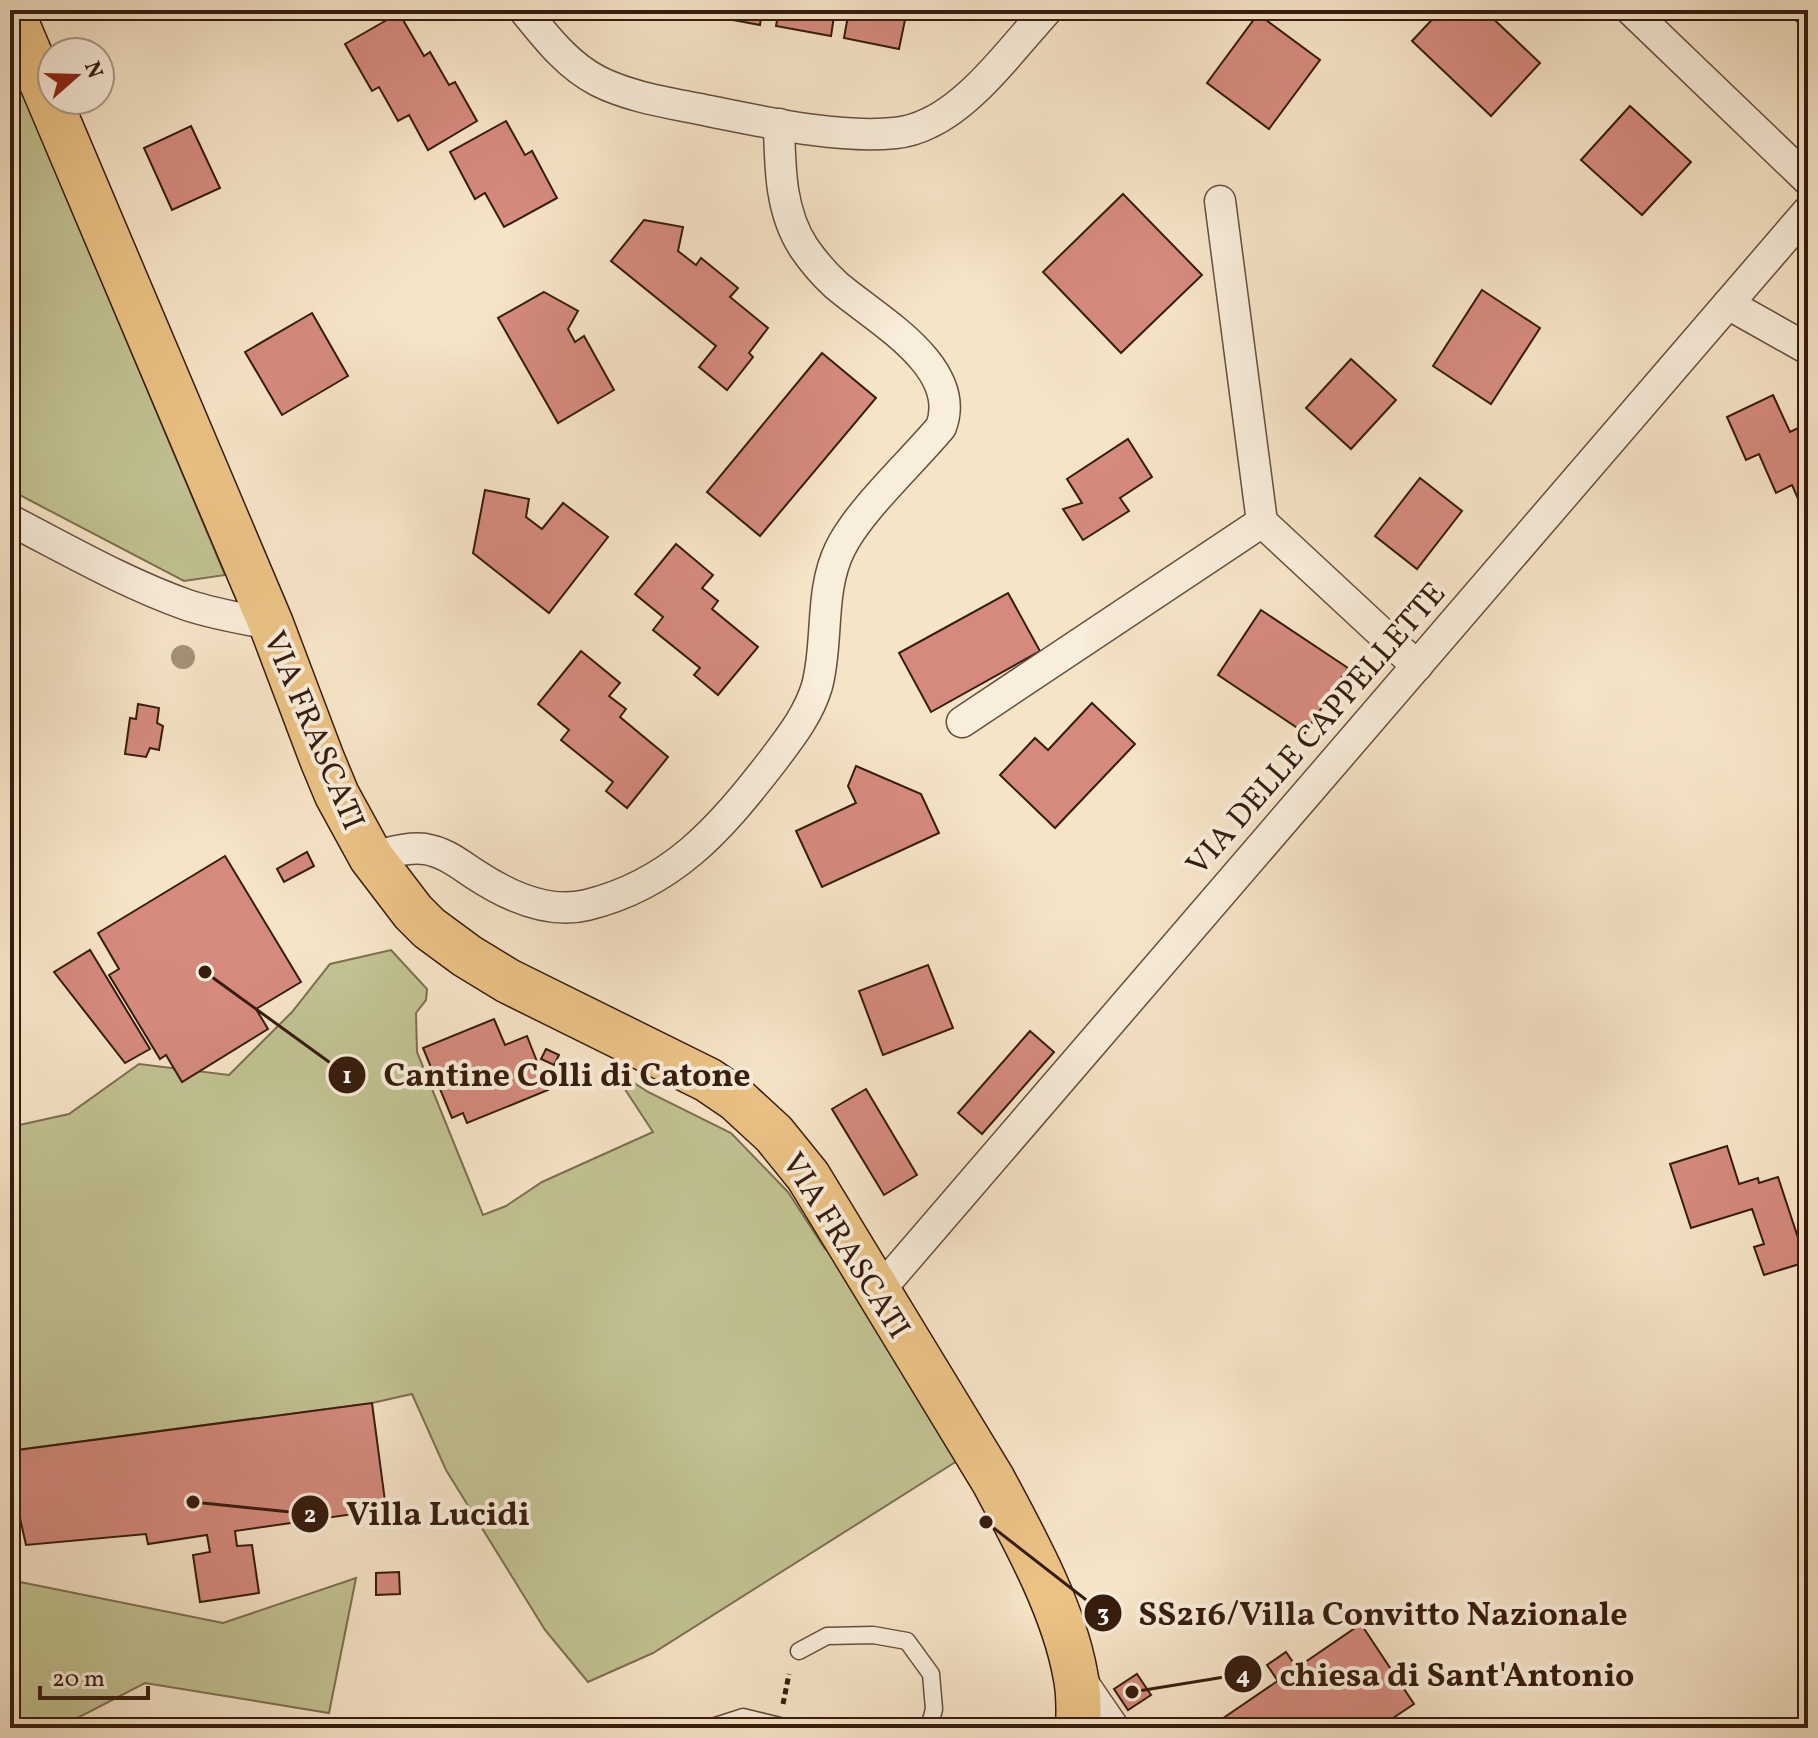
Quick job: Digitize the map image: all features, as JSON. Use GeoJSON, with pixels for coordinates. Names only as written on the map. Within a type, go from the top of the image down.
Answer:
{"type":"FeatureCollection","features":[{"type":"Feature","properties":{"kind":"main road","name":"VIA FRASCATI"},"geometry":{"type":"LineString","coordinates":[[11,10],[271,624],[322,759],[347,815],[371,857],[413,912],[467,956],[508,981],[708,1080],[750,1111],[774,1134],[808,1176],[1013,1518],[1055,1608],[1075,1672],[1078,1728]]}},
{"type":"Feature","properties":{"kind":"street"},"geometry":{"type":"LineString","coordinates":[[524,10],[555,48],[596,80],[623,92],[779,124],[882,134],[898,133],[944,115],[977,86],[1047,10]]}},
{"type":"Feature","properties":{"kind":"street"},"geometry":{"type":"LineString","coordinates":[[1631,10],[1808,180]]}},
{"type":"Feature","properties":{"kind":"street"},"geometry":{"type":"LineString","coordinates":[[371,857],[393,851],[427,849],[451,858],[489,884],[520,899],[564,908],[599,902],[639,886],[694,852],[744,798],[795,732],[808,710],[821,670],[825,609],[830,577],[839,551],[866,512],[941,427],[945,403],[936,377],[920,353],[834,283],[803,247],[792,225],[784,195],[779,124]]}},
{"type":"Feature","properties":{"kind":"street"},"geometry":{"type":"LineString","coordinates":[[1220,201],[1262,522],[1417,666]]}},
{"type":"Feature","properties":{"kind":"street","name":"VIA DELLE CAPPELLETTE"},"geometry":{"type":"LineString","coordinates":[[878,1292],[1808,211]]}},
{"type":"Feature","properties":{"kind":"street"},"geometry":{"type":"LineString","coordinates":[[1728,304],[1808,349]]}},
{"type":"Feature","properties":{"kind":"street"},"geometry":{"type":"LineString","coordinates":[[10,520],[115,575],[170,598],[208,611],[271,624]]}},
{"type":"Feature","properties":{"kind":"street"},"geometry":{"type":"LineString","coordinates":[[962,722],[1262,522]]}},
{"type":"Feature","properties":{"kind":"street"},"geometry":{"type":"LineString","coordinates":[[1075,1672],[1114,1728]]}},
{"type":"Feature","properties":{"kind":"lane"},"geometry":{"type":"LineString","coordinates":[[799,1651],[827,1636],[873,1635],[907,1641],[931,1674],[934,1709],[929,1728]]}},
{"type":"Feature","properties":{"kind":"lane"},"geometry":{"type":"LineString","coordinates":[[709,1728],[743,1717],[788,1728]]}},
{"type":"Feature","properties":{"kind":"path"},"geometry":{"type":"LineString","coordinates":[[785,1695],[789,1671]]}},
{"type":"Feature","properties":{"kind":"green space"},"geometry":{"type":"Polygon","coordinates":[[[10,63],[225,575],[184,581],[10,490],[10,63]]]}},
{"type":"Feature","properties":{"kind":"green space"},"geometry":{"type":"Polygon","coordinates":[[[391,950],[427,989],[426,1000],[416,1013],[417,1052],[483,1215],[506,1206],[542,1182],[653,1132],[611,1068],[648,1092],[731,1133],[788,1192],[825,1249],[835,1255],[957,1461],[653,1653],[588,1682],[545,1630],[446,1470],[412,1394],[372,1403],[10,1451],[10,1127],[69,1114],[139,1064],[229,1075],[292,1012],[330,964],[391,950]]]}},
{"type":"Feature","properties":{"kind":"green space"},"geometry":{"type":"Polygon","coordinates":[[[356,1578],[329,1713],[145,1683],[58,1728],[10,1728],[10,1580],[223,1623],[356,1578]]]}},
{"type":"Feature","properties":{"kind":"building"},"geometry":{"type":"Polygon","coordinates":[[[638,10],[695,10],[694,19],[638,10]]]}},
{"type":"Feature","properties":{"kind":"building"},"geometry":{"type":"Polygon","coordinates":[[[707,10],[762,10],[760,25],[706,15],[707,10]]]}},
{"type":"Feature","properties":{"kind":"building"},"geometry":{"type":"Polygon","coordinates":[[[779,10],[835,10],[831,36],[776,26],[779,10]]]}},
{"type":"Feature","properties":{"kind":"building"},"geometry":{"type":"Polygon","coordinates":[[[849,10],[907,10],[899,49],[844,38],[849,10]]]}},
{"type":"Feature","properties":{"kind":"building"},"geometry":{"type":"Polygon","coordinates":[[[1441,10],[1484,10],[1540,63],[1491,116],[1412,41],[1441,10]]]}},
{"type":"Feature","properties":{"kind":"building"},"geometry":{"type":"Polygon","coordinates":[[[1783,10],[1808,10],[1808,30],[1783,10]]]}},
{"type":"Feature","properties":{"kind":"building"},"geometry":{"type":"Polygon","coordinates":[[[399,13],[424,56],[430,52],[449,85],[455,82],[477,121],[428,150],[409,115],[398,121],[379,87],[372,91],[345,44],[399,13]]]}},
{"type":"Feature","properties":{"kind":"building"},"geometry":{"type":"Polygon","coordinates":[[[1258,14],[1320,60],[1269,129],[1207,83],[1258,14]]]}},
{"type":"Feature","properties":{"kind":"building"},"geometry":{"type":"Polygon","coordinates":[[[1630,106],[1691,162],[1642,215],[1581,160],[1630,106]]]}},
{"type":"Feature","properties":{"kind":"building"},"geometry":{"type":"Polygon","coordinates":[[[506,121],[525,155],[532,151],[557,198],[504,227],[485,193],[475,199],[450,152],[506,121]]]}},
{"type":"Feature","properties":{"kind":"building"},"geometry":{"type":"Polygon","coordinates":[[[191,126],[220,188],[172,210],[144,148],[191,126]]]}},
{"type":"Feature","properties":{"kind":"building"},"geometry":{"type":"Polygon","coordinates":[[[1123,194],[1202,275],[1121,353],[1043,272],[1123,194]]]}},
{"type":"Feature","properties":{"kind":"building"},"geometry":{"type":"Polygon","coordinates":[[[644,220],[683,227],[678,251],[696,265],[701,258],[738,288],[730,297],[768,328],[749,353],[753,357],[727,390],[699,367],[716,346],[611,261],[644,220]]]}},
{"type":"Feature","properties":{"kind":"building"},"geometry":{"type":"Polygon","coordinates":[[[1482,290],[1540,328],[1491,404],[1433,366],[1482,290]]]}},
{"type":"Feature","properties":{"kind":"building"},"geometry":{"type":"Polygon","coordinates":[[[544,292],[578,311],[568,329],[575,342],[584,336],[614,390],[558,423],[498,318],[544,292]]]}},
{"type":"Feature","properties":{"kind":"building"},"geometry":{"type":"Polygon","coordinates":[[[312,313],[348,376],[282,415],[245,352],[312,313]]]}},
{"type":"Feature","properties":{"kind":"building"},"geometry":{"type":"Polygon","coordinates":[[[822,353],[876,398],[760,536],[707,492],[822,353]]]}},
{"type":"Feature","properties":{"kind":"building"},"geometry":{"type":"Polygon","coordinates":[[[1351,359],[1396,400],[1351,449],[1306,408],[1351,359]]]}},
{"type":"Feature","properties":{"kind":"building"},"geometry":{"type":"Polygon","coordinates":[[[1773,395],[1790,432],[1800,427],[1808,445],[1807,519],[1792,485],[1776,493],[1759,454],[1746,460],[1727,417],[1773,395]]]}},
{"type":"Feature","properties":{"kind":"building"},"geometry":{"type":"Polygon","coordinates":[[[1128,439],[1152,477],[1120,498],[1129,511],[1083,540],[1063,509],[1082,503],[1067,479],[1128,439]]]}},
{"type":"Feature","properties":{"kind":"building"},"geometry":{"type":"Polygon","coordinates":[[[1420,478],[1462,511],[1417,569],[1375,536],[1420,478]]]}},
{"type":"Feature","properties":{"kind":"building"},"geometry":{"type":"Polygon","coordinates":[[[485,490],[529,499],[526,517],[542,529],[563,503],[608,537],[549,613],[473,553],[485,490]]]}},
{"type":"Feature","properties":{"kind":"building"},"geometry":{"type":"Polygon","coordinates":[[[676,544],[713,575],[702,588],[718,601],[712,609],[758,647],[718,695],[694,675],[700,668],[653,630],[663,617],[635,594],[676,544]]]}},
{"type":"Feature","properties":{"kind":"building"},"geometry":{"type":"Polygon","coordinates":[[[1008,593],[1040,651],[931,712],[899,653],[1008,593]]]}},
{"type":"Feature","properties":{"kind":"building"},"geometry":{"type":"Polygon","coordinates":[[[1261,610],[1348,668],[1305,733],[1218,675],[1261,610]]]}},
{"type":"Feature","properties":{"kind":"building"},"geometry":{"type":"Polygon","coordinates":[[[581,651],[620,683],[609,696],[626,709],[620,717],[668,757],[627,808],[606,791],[613,782],[561,740],[569,730],[538,704],[581,651]]]}},
{"type":"Feature","properties":{"kind":"building"},"geometry":{"type":"Polygon","coordinates":[[[1092,703],[1135,744],[1055,828],[1000,775],[1035,738],[1048,750],[1092,703]]]}},
{"type":"Feature","properties":{"kind":"building"},"geometry":{"type":"Polygon","coordinates":[[[138,704],[159,708],[157,723],[163,726],[159,750],[150,748],[146,757],[125,754],[130,718],[136,719],[138,704]]]}},
{"type":"Feature","properties":{"kind":"building"},"geometry":{"type":"Polygon","coordinates":[[[856,766],[921,794],[939,833],[822,887],[796,831],[856,803],[848,786],[856,766]]]}},
{"type":"Feature","properties":{"kind":"building"},"geometry":{"type":"Polygon","coordinates":[[[307,852],[314,866],[284,882],[277,869],[307,852]]]}},
{"type":"Feature","properties":{"kind":"building"},"geometry":{"type":"Polygon","coordinates":[[[225,856],[301,982],[256,1009],[268,1029],[182,1082],[166,1055],[160,1059],[109,975],[119,969],[98,933],[225,856]]]}},
{"type":"Feature","properties":{"kind":"building"},"geometry":{"type":"Polygon","coordinates":[[[90,950],[150,1049],[125,1063],[54,972],[90,950]]]}},
{"type":"Feature","properties":{"kind":"building"},"geometry":{"type":"Polygon","coordinates":[[[928,965],[953,1028],[883,1055],[859,991],[928,965]]]}},
{"type":"Feature","properties":{"kind":"building"},"geometry":{"type":"Polygon","coordinates":[[[494,1019],[505,1045],[527,1036],[548,1090],[467,1123],[463,1113],[452,1118],[423,1048],[494,1019]]]}},
{"type":"Feature","properties":{"kind":"building"},"geometry":{"type":"Polygon","coordinates":[[[1030,1031],[1054,1052],[982,1134],[958,1113],[1030,1031]]]}},
{"type":"Feature","properties":{"kind":"building"},"geometry":{"type":"Polygon","coordinates":[[[546,1049],[559,1055],[554,1065],[541,1059],[546,1049]]]}},
{"type":"Feature","properties":{"kind":"building"},"geometry":{"type":"Polygon","coordinates":[[[866,1089],[917,1175],[884,1195],[832,1109],[866,1089]]]}},
{"type":"Feature","properties":{"kind":"building"},"geometry":{"type":"Polygon","coordinates":[[[1727,1146],[1739,1184],[1758,1178],[1759,1183],[1778,1177],[1806,1262],[1764,1275],[1754,1247],[1764,1244],[1752,1209],[1691,1228],[1670,1164],[1727,1146]]]}},
{"type":"Feature","properties":{"kind":"building"},"geometry":{"type":"Polygon","coordinates":[[[372,1403],[385,1501],[368,1503],[368,1512],[235,1531],[237,1546],[252,1545],[259,1593],[200,1602],[193,1555],[210,1552],[207,1535],[148,1544],[146,1534],[26,1545],[20,1518],[10,1519],[10,1451],[372,1403]]]}},
{"type":"Feature","properties":{"kind":"building"},"geometry":{"type":"Polygon","coordinates":[[[399,1572],[400,1594],[376,1595],[376,1573],[399,1572]]]}},
{"type":"Feature","properties":{"kind":"building"},"geometry":{"type":"Polygon","coordinates":[[[1361,1624],[1414,1704],[1378,1728],[1219,1728],[1216,1723],[1361,1624]]]}},
{"type":"Feature","properties":{"kind":"building"},"geometry":{"type":"Polygon","coordinates":[[[1286,1652],[1297,1668],[1278,1681],[1267,1665],[1286,1652]]]}},
{"type":"Feature","properties":{"kind":"building"},"geometry":{"type":"Polygon","coordinates":[[[1137,1674],[1151,1695],[1128,1710],[1114,1689],[1137,1674]]]}},
{"type":"Feature","properties":{"kind":"place","name":"Cantine Colli di Catone"},"geometry":{"type":"Point","coordinates":[205,972]}},
{"type":"Feature","properties":{"kind":"place","name":"Villa Lucidi"},"geometry":{"type":"Point","coordinates":[193,1502]}},
{"type":"Feature","properties":{"kind":"place","name":"SS216/Villa Convitto Nazionale"},"geometry":{"type":"Point","coordinates":[986,1522]}},
{"type":"Feature","properties":{"kind":"place","name":"chiesa di Sant'Antonio"},"geometry":{"type":"Point","coordinates":[1132,1692]}}]}
